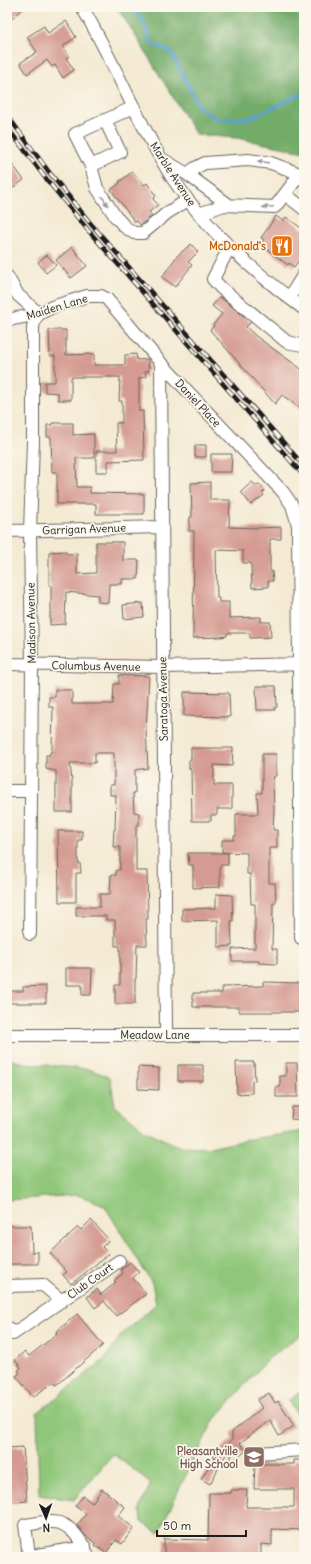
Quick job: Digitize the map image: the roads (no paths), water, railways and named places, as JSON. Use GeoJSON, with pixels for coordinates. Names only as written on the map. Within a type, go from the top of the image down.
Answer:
{"type":"FeatureCollection","features":[{"type":"Feature","properties":{"kind":"street","name":"Marble Avenue"},"geometry":{"type":"LineString","coordinates":[[82,7],[102,42],[161,159],[188,200],[229,248],[260,276],[304,309]]}},
{"type":"Feature","properties":{"kind":"street"},"geometry":{"type":"LineString","coordinates":[[134,107],[75,134],[91,166],[97,188],[115,216],[125,227],[134,233],[143,233],[167,213],[188,200]]}},
{"type":"Feature","properties":{"kind":"street"},"geometry":{"type":"LineString","coordinates":[[91,166],[120,152],[105,120]]}},
{"type":"Feature","properties":{"kind":"street"},"geometry":{"type":"LineString","coordinates":[[161,159],[187,174],[229,205]]}},
{"type":"Feature","properties":{"kind":"street"},"geometry":{"type":"LineString","coordinates":[[187,174],[205,163],[248,160],[271,164],[302,175],[275,206],[229,205],[220,206],[199,214]]}},
{"type":"Feature","properties":{"kind":"street"},"geometry":{"type":"LineString","coordinates":[[285,194],[304,209]]}},
{"type":"Feature","properties":{"kind":"street"},"geometry":{"type":"LineString","coordinates":[[229,248],[213,279],[221,288],[287,342],[298,345],[302,345],[304,343]]}},
{"type":"Feature","properties":{"kind":"street"},"geometry":{"type":"LineString","coordinates":[[288,298],[304,274]]}},
{"type":"Feature","properties":{"kind":"street"},"geometry":{"type":"LineString","coordinates":[[7,276],[18,294],[39,314]]}},
{"type":"Feature","properties":{"kind":"street","name":"Maiden Lane"},"geometry":{"type":"LineString","coordinates":[[7,320],[39,314],[52,307],[87,296],[101,296],[107,299]]}},
{"type":"Feature","properties":{"kind":"street","name":"Daniel Place"},"geometry":{"type":"LineString","coordinates":[[107,299],[161,363],[283,492],[292,505],[298,525],[301,664],[301,938]]}},
{"type":"Feature","properties":{"kind":"street","name":"Madison Avenue"},"geometry":{"type":"LineString","coordinates":[[30,934],[32,665],[30,531],[33,327],[39,314]]}},
{"type":"Feature","properties":{"kind":"street","name":"Saratoga Avenue"},"geometry":{"type":"LineString","coordinates":[[161,363],[161,527],[166,1035]]}},
{"type":"Feature","properties":{"kind":"street","name":"Garrigan Avenue"},"geometry":{"type":"LineString","coordinates":[[7,531],[161,527]]}},
{"type":"Feature","properties":{"kind":"street","name":"Columbus Avenue"},"geometry":{"type":"LineString","coordinates":[[7,664],[163,667],[301,664]]}},
{"type":"Feature","properties":{"kind":"street"},"geometry":{"type":"LineString","coordinates":[[7,791],[31,791]]}},
{"type":"Feature","properties":{"kind":"street","name":"Meadow Lane"},"geometry":{"type":"LineString","coordinates":[[7,1035],[304,1035]]}},
{"type":"Feature","properties":{"kind":"street","name":"Club Court"},"geometry":{"type":"LineString","coordinates":[[7,1327],[12,1334],[119,1262]]}},
{"type":"Feature","properties":{"kind":"street","name":"Club Court"},"geometry":{"type":"LineString","coordinates":[[7,1286],[43,1285],[62,1301]]}},
{"type":"Feature","properties":{"kind":"street"},"geometry":{"type":"LineString","coordinates":[[257,1453],[304,1450]]}},
{"type":"Feature","properties":{"kind":"street"},"geometry":{"type":"LineString","coordinates":[[53,1522],[64,1524],[75,1534],[86,1552],[27,1557],[25,1525],[53,1522]]}},
{"type":"Feature","properties":{"kind":"waterway"},"geometry":{"type":"LineString","coordinates":[[131,7],[143,20],[151,43],[171,52],[199,107],[218,120],[250,118],[300,95],[304,96]]}},
{"type":"Feature","properties":{"kind":"railway"},"geometry":{"type":"LineString","coordinates":[[7,115],[49,172],[91,224],[304,466]]}},
{"type":"Feature","properties":{"kind":"railway"},"geometry":{"type":"LineString","coordinates":[[7,127],[43,175],[87,229],[304,476]]}},
{"type":"Feature","properties":{"kind":"place","name":"McDonald's"},"geometry":{"type":"Point","coordinates":[282,246]}},
{"type":"Feature","properties":{"kind":"place","name":"Pleasantville High School"},"geometry":{"type":"Point","coordinates":[254,1457]}}]}
